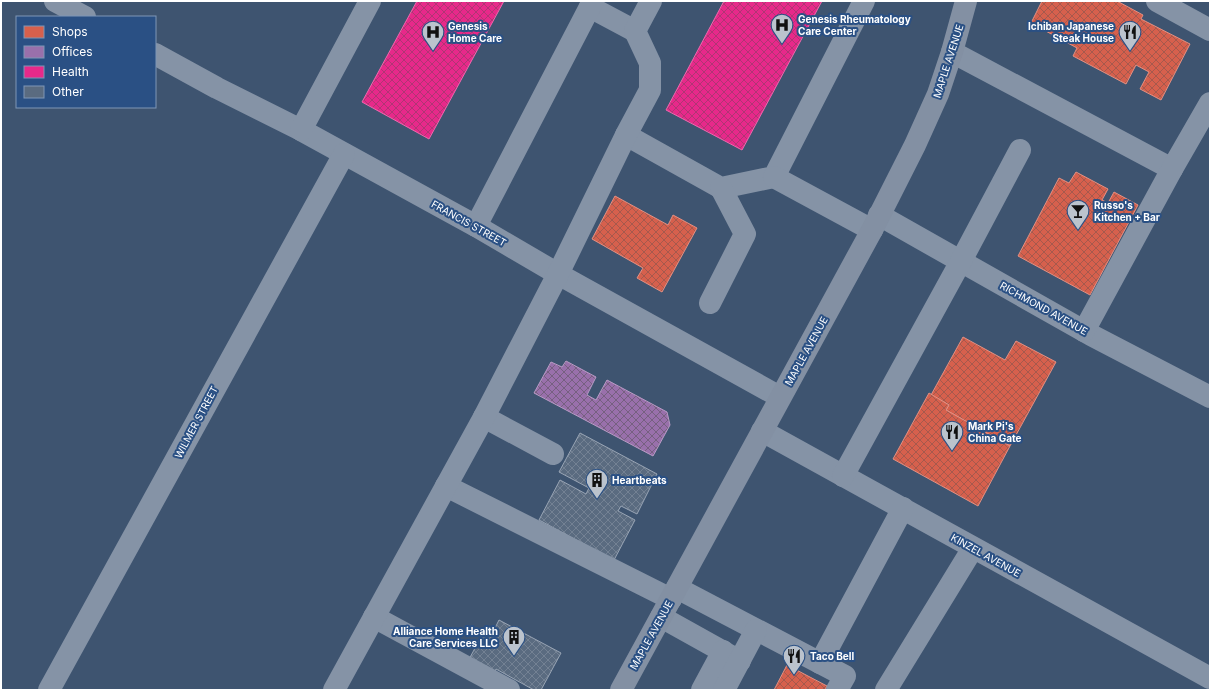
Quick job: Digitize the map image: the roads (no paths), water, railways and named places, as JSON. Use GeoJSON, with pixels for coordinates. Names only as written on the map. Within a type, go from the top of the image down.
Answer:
{"type":"FeatureCollection","features":[{"type":"Feature","properties":{"kind":"main road","name":"MAPLE AVENUE"},"geometry":{"type":"LineString","coordinates":[[621,690],[875,223],[915,145],[938,94],[952,52],[966,1]]}},
{"type":"Feature","properties":{"kind":"street"},"geometry":{"type":"LineString","coordinates":[[55,1],[82,16]]}},
{"type":"Feature","properties":{"kind":"street"},"geometry":{"type":"LineString","coordinates":[[301,130],[370,1]]}},
{"type":"Feature","properties":{"kind":"street"},"geometry":{"type":"LineString","coordinates":[[636,31],[651,1]]}},
{"type":"Feature","properties":{"kind":"street"},"geometry":{"type":"LineString","coordinates":[[721,188],[774,177],[864,1]]}},
{"type":"Feature","properties":{"kind":"street"},"geometry":{"type":"LineString","coordinates":[[1157,1],[1210,30]]}},
{"type":"Feature","properties":{"kind":"street"},"geometry":{"type":"LineString","coordinates":[[334,690],[484,417],[558,274],[626,135],[650,90],[650,63],[636,31],[591,4],[476,226]]}},
{"type":"Feature","properties":{"kind":"street"},"geometry":{"type":"LineString","coordinates":[[952,52],[1172,169]]}},
{"type":"Feature","properties":{"kind":"street","name":"FRANCIS STREET"},"geometry":{"type":"LineString","coordinates":[[156,55],[217,88],[301,130],[476,226],[558,274],[780,397]]}},
{"type":"Feature","properties":{"kind":"street"},"geometry":{"type":"LineString","coordinates":[[1084,331],[1172,169],[1210,103]]}},
{"type":"Feature","properties":{"kind":"street"},"geometry":{"type":"LineString","coordinates":[[626,135],[721,188],[745,234],[710,303]]}},
{"type":"Feature","properties":{"kind":"street"},"geometry":{"type":"LineString","coordinates":[[843,476],[1020,150]]}},
{"type":"Feature","properties":{"kind":"street","name":"WILMER STREET"},"geometry":{"type":"LineString","coordinates":[[49,690],[344,154]]}},
{"type":"Feature","properties":{"kind":"street","name":"RICHMOND AVENUE"},"geometry":{"type":"LineString","coordinates":[[774,177],[961,261],[1084,331],[1210,397]]}},
{"type":"Feature","properties":{"kind":"street"},"geometry":{"type":"LineString","coordinates":[[484,417],[553,454]]}},
{"type":"Feature","properties":{"kind":"street","name":"KINZEL AVENUE"},"geometry":{"type":"LineString","coordinates":[[762,431],[1210,678]]}},
{"type":"Feature","properties":{"kind":"street"},"geometry":{"type":"LineString","coordinates":[[446,486],[670,601],[756,630],[845,676],[837,690]]}},
{"type":"Feature","properties":{"kind":"street"},"geometry":{"type":"LineString","coordinates":[[820,663],[903,508]]}},
{"type":"Feature","properties":{"kind":"street"},"geometry":{"type":"LineString","coordinates":[[886,690],[973,548]]}},
{"type":"Feature","properties":{"kind":"street"},"geometry":{"type":"LineString","coordinates":[[670,601],[732,656]]}},
{"type":"Feature","properties":{"kind":"street"},"geometry":{"type":"LineString","coordinates":[[374,617],[509,690]]}},
{"type":"Feature","properties":{"kind":"street"},"geometry":{"type":"LineString","coordinates":[[702,690],[756,630]]}},
{"type":"Feature","properties":{"kind":"street"},"geometry":{"type":"LineString","coordinates":[[724,690],[732,656]]}},
{"type":"Feature","properties":{"kind":"place","name":"Genesis Rheumatology Care Center"},"geometry":{"type":"Point","coordinates":[782,44]}},
{"type":"Feature","properties":{"kind":"place","name":"Genesis Home Care"},"geometry":{"type":"Point","coordinates":[433,52]}},
{"type":"Feature","properties":{"kind":"place","name":"Ichiban Japanese Steak House"},"geometry":{"type":"Point","coordinates":[1130,52]}},
{"type":"Feature","properties":{"kind":"place","name":"Russo's Kitchen + Bar"},"geometry":{"type":"Point","coordinates":[1078,230]}},
{"type":"Feature","properties":{"kind":"place","name":"Mark Pi's China Gate"},"geometry":{"type":"Point","coordinates":[952,452]}},
{"type":"Feature","properties":{"kind":"place","name":"Heartbeats"},"geometry":{"type":"Point","coordinates":[597,500]}},
{"type":"Feature","properties":{"kind":"place","name":"Alliance Home Health Care Services LLC"},"geometry":{"type":"Point","coordinates":[514,656]}},
{"type":"Feature","properties":{"kind":"place","name":"Taco Bell"},"geometry":{"type":"Point","coordinates":[794,676]}}]}
